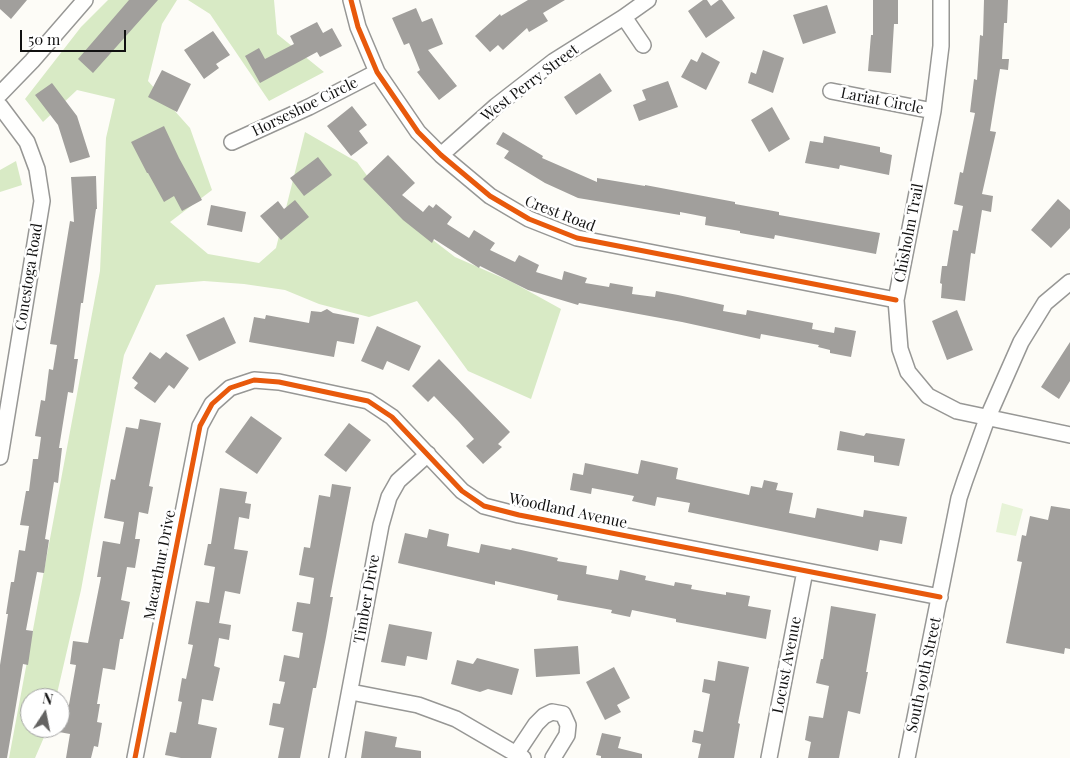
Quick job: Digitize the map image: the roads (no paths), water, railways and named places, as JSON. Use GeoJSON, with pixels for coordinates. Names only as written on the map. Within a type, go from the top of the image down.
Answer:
{"type":"FeatureCollection","features":[{"type":"Feature","properties":{"kind":"street"},"geometry":{"type":"LineString","coordinates":[[0,94],[32,61],[85,0]]}},
{"type":"Feature","properties":{"kind":"street","name":"Crest Road"},"geometry":{"type":"LineString","coordinates":[[352,0],[358,27],[377,72],[418,132],[441,155],[490,196],[529,219],[578,238],[896,300]]}},
{"type":"Feature","properties":{"kind":"street","name":"West Perry Street"},"geometry":{"type":"LineString","coordinates":[[441,155],[496,106],[554,61],[648,0]]}},
{"type":"Feature","properties":{"kind":"street","name":"Chisholm Trail"},"geometry":{"type":"LineString","coordinates":[[941,0],[942,46],[933,111],[896,300],[900,349],[908,372],[928,396],[957,411],[987,419],[1070,435]]}},
{"type":"Feature","properties":{"kind":"street"},"geometry":{"type":"LineString","coordinates":[[624,17],[643,45]]}},
{"type":"Feature","properties":{"kind":"street","name":"Horseshoe Circle"},"geometry":{"type":"LineString","coordinates":[[232,142],[309,107],[377,72]]}},
{"type":"Feature","properties":{"kind":"street","name":"Lariat Circle"},"geometry":{"type":"LineString","coordinates":[[831,91],[933,111]]}},
{"type":"Feature","properties":{"kind":"street","name":"Conestoga Road"},"geometry":{"type":"LineString","coordinates":[[0,106],[27,142],[37,169],[42,201],[0,457]]}},
{"type":"Feature","properties":{"kind":"street","name":"South 90th Street"},"geometry":{"type":"LineString","coordinates":[[907,758],[959,498],[987,419],[1021,342],[1045,304],[1070,282]]}},
{"type":"Feature","properties":{"kind":"street","name":"Woodland Avenue"},"geometry":{"type":"LineString","coordinates":[[230,388],[254,380],[279,382],[368,401],[392,417],[462,491],[484,506],[519,515],[940,597]]}},
{"type":"Feature","properties":{"kind":"street","name":"Macarthur Drive"},"geometry":{"type":"LineString","coordinates":[[135,758],[200,426],[212,404],[230,388]]}},
{"type":"Feature","properties":{"kind":"street","name":"Timber Drive"},"geometry":{"type":"LineString","coordinates":[[337,758],[381,526],[389,497],[398,482],[428,454]]}},
{"type":"Feature","properties":{"kind":"street","name":"Locust Avenue"},"geometry":{"type":"LineString","coordinates":[[769,758],[805,572]]}},
{"type":"Feature","properties":{"kind":"street"},"geometry":{"type":"LineString","coordinates":[[351,692],[418,705],[456,719],[520,756],[536,724],[544,716],[552,712],[563,714],[568,725],[567,735],[553,758]]}}]}
